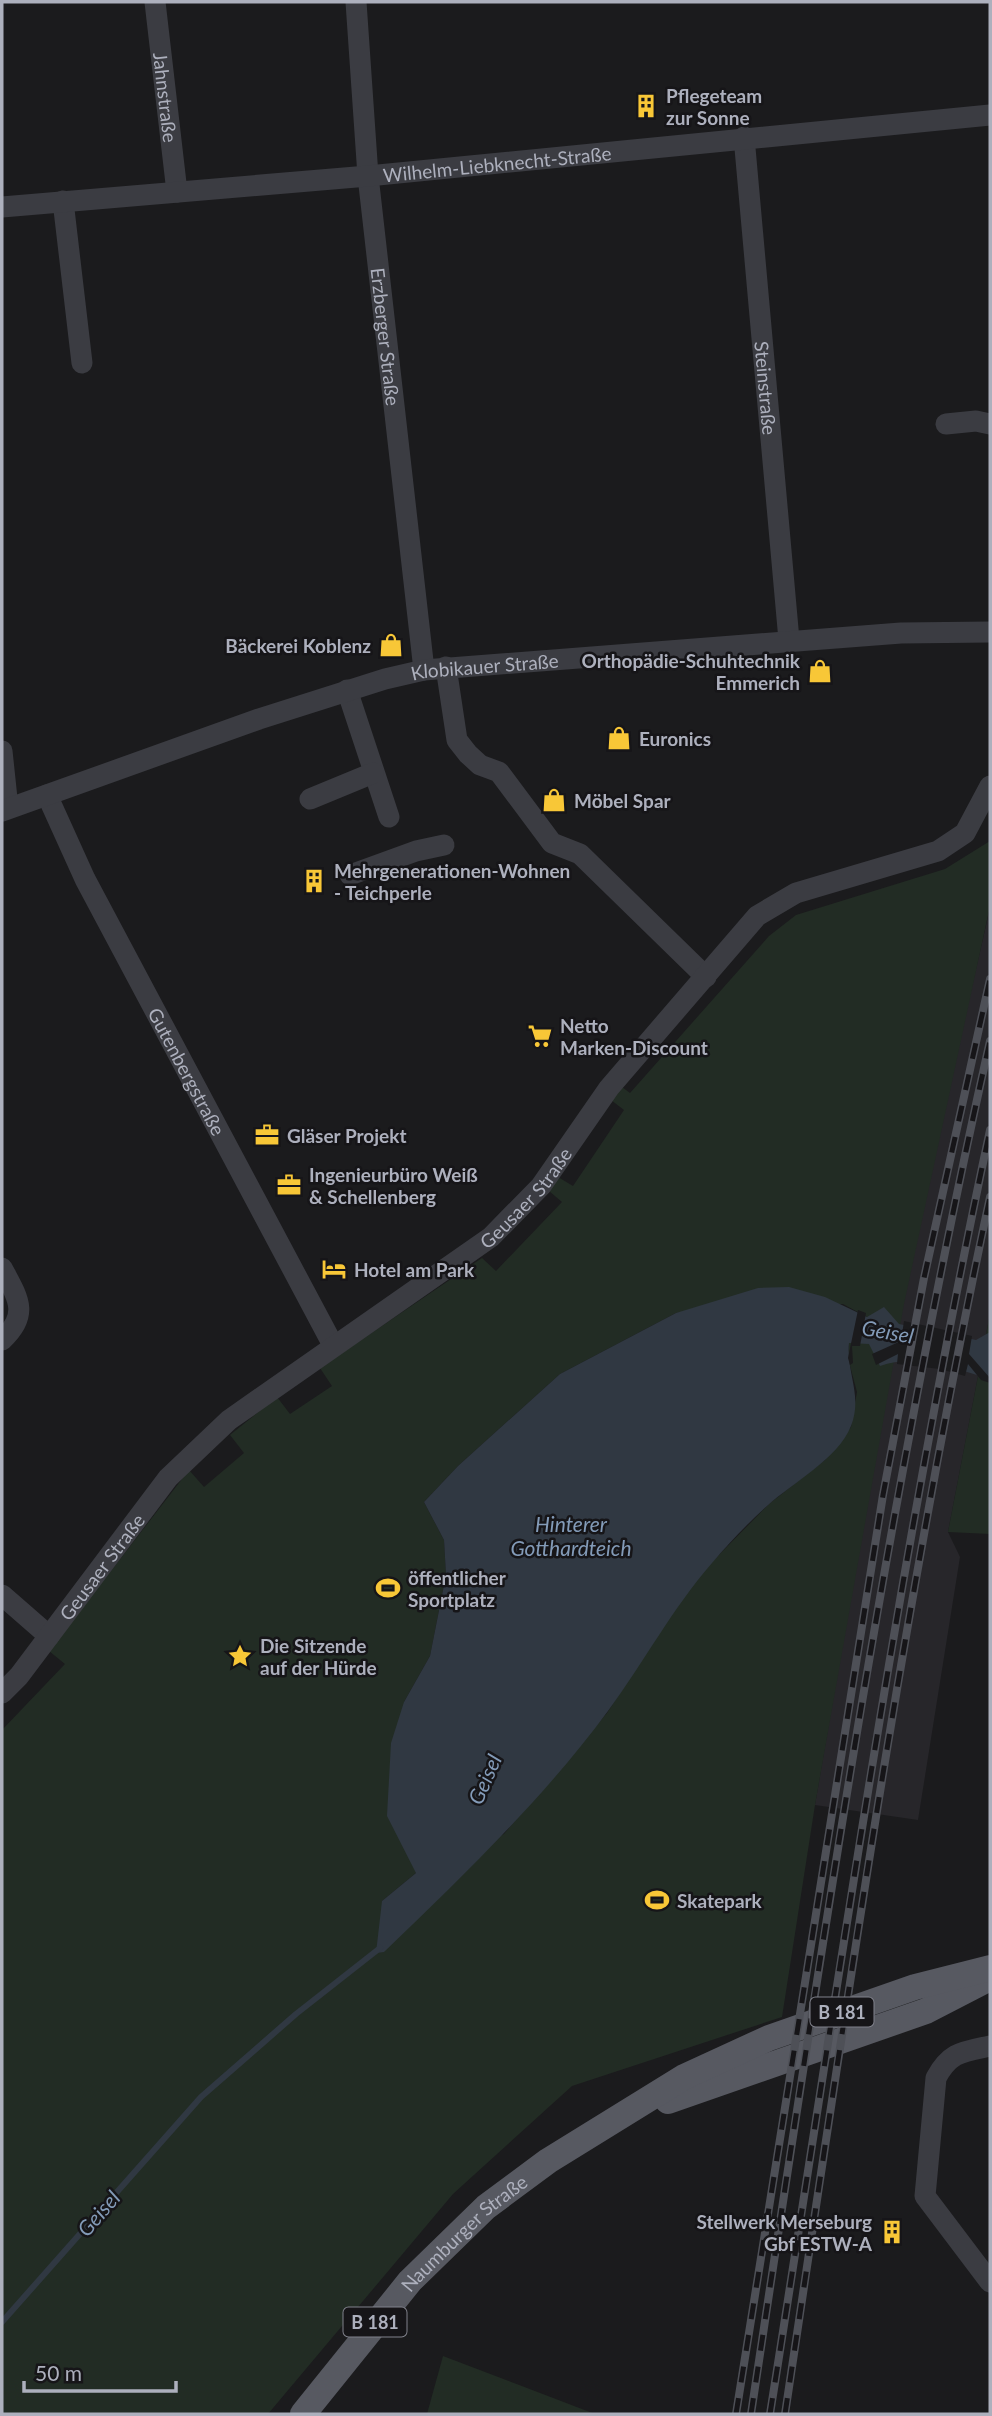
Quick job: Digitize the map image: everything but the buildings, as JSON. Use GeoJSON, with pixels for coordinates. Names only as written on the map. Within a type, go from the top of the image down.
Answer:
{"type":"FeatureCollection","features":[{"type":"Feature","properties":{"kind":"main road","name":"Naumburger Straße"},"geometry":{"type":"LineString","coordinates":[[307,2413],[366,2332],[447,2243],[523,2179],[684,2077],[768,2038],[915,1987],[990,1968]]}},
{"type":"Feature","properties":{"kind":"main road","name":"Naumburger Straße"},"geometry":{"type":"LineString","coordinates":[[620,2116],[926,2011],[990,1978]]}},
{"type":"Feature","properties":{"kind":"street","name":"Jahnstraße"},"geometry":{"type":"LineString","coordinates":[[155,2],[177,192]]}},
{"type":"Feature","properties":{"kind":"street","name":"Erzberger Straße"},"geometry":{"type":"LineString","coordinates":[[356,2],[368,176],[424,670]]}},
{"type":"Feature","properties":{"kind":"street","name":"Wilhelm-Liebknecht-Straße"},"geometry":{"type":"LineString","coordinates":[[2,206],[368,176],[744,137],[990,115]]}},
{"type":"Feature","properties":{"kind":"street","name":"Steinstraße"},"geometry":{"type":"LineString","coordinates":[[744,137],[789,640]]}},
{"type":"Feature","properties":{"kind":"street"},"geometry":{"type":"LineString","coordinates":[[63,201],[82,363]]}},
{"type":"Feature","properties":{"kind":"street"},"geometry":{"type":"LineString","coordinates":[[946,424],[976,421],[990,424]]}},
{"type":"Feature","properties":{"kind":"street","name":"Klobikauer Straße"},"geometry":{"type":"LineString","coordinates":[[5,810],[347,690],[424,670],[789,640],[901,633],[990,632]]}},
{"type":"Feature","properties":{"kind":"street"},"geometry":{"type":"LineString","coordinates":[[446,667],[457,740],[480,765],[499,772],[552,843],[580,854],[706,977]]}},
{"type":"Feature","properties":{"kind":"street"},"geometry":{"type":"LineString","coordinates":[[347,690],[389,817]]}},
{"type":"Feature","properties":{"kind":"street"},"geometry":{"type":"LineString","coordinates":[[2,751],[5,810]]}},
{"type":"Feature","properties":{"kind":"street"},"geometry":{"type":"LineString","coordinates":[[310,799],[373,773]]}},
{"type":"Feature","properties":{"kind":"street","name":"Geusaer Straße"},"geometry":{"type":"LineString","coordinates":[[2,1693],[168,1478],[194,1451],[229,1420],[333,1345],[491,1237],[519,1211],[541,1186],[609,1088],[758,916],[796,893],[938,851],[965,833],[990,786]]}},
{"type":"Feature","properties":{"kind":"street","name":"Gutenbergstraße"},"geometry":{"type":"LineString","coordinates":[[47,795],[85,879],[333,1345]]}},
{"type":"Feature","properties":{"kind":"street"},"geometry":{"type":"LineString","coordinates":[[350,875],[416,851],[444,845]]}},
{"type":"Feature","properties":{"kind":"street"},"geometry":{"type":"LineString","coordinates":[[2,1268],[21,1311],[18,1325],[2,1340]]}},
{"type":"Feature","properties":{"kind":"street"},"geometry":{"type":"LineString","coordinates":[[2,1595],[48,1636]]}},
{"type":"Feature","properties":{"kind":"street"},"geometry":{"type":"LineString","coordinates":[[990,2046],[959,2052],[945,2062],[936,2078],[925,2196],[990,2282]]}},
{"type":"Feature","properties":{"kind":"shaded area"},"geometry":{"type":"Polygon","coordinates":[[[990,841],[990,906],[904,1304],[815,1805],[782,2017],[572,2086],[453,2194],[268,2414],[2,2414],[2,1730],[65,1664],[49,1651],[189,1470],[204,1487],[244,1453],[230,1435],[277,1397],[290,1414],[332,1386],[320,1368],[482,1258],[496,1271],[562,1202],[549,1191],[558,1177],[573,1186],[624,1110],[611,1100],[622,1087],[630,1093],[769,936],[796,915],[945,869],[990,841]],[[843,1304],[676,1313],[560,1374],[458,1466],[424,1502],[444,1540],[446,1575],[430,1656],[404,1702],[416,1873],[382,1901],[504,1834],[607,1713],[676,1606],[711,1563],[769,1504],[825,1460],[851,1427],[857,1392],[848,1358],[849,1343],[867,1317],[843,1304]]]}},
{"type":"Feature","properties":{"kind":"shaded area"},"geometry":{"type":"Polygon","coordinates":[[[990,908],[990,1314],[948,1532],[960,1557],[918,1820],[815,1805],[889,1372],[942,1117],[990,908]]]}},
{"type":"Feature","properties":{"kind":"shaded area"},"geometry":{"type":"Polygon","coordinates":[[[990,1314],[990,1534],[948,1532],[990,1314]]]}},
{"type":"Feature","properties":{"kind":"shaded area"},"geometry":{"type":"Polygon","coordinates":[[[443,2356],[595,2414],[427,2414],[443,2356]]]}},
{"type":"Feature","properties":{"kind":"water","name":"Hinterer Gotthardteich"},"geometry":{"type":"Polygon","coordinates":[[[789,1287],[825,1297],[867,1317],[884,1307],[899,1324],[976,1340],[990,1332],[990,1379],[921,1362],[894,1362],[880,1366],[869,1344],[849,1343],[855,1404],[851,1426],[845,1438],[814,1470],[777,1497],[738,1534],[684,1599],[608,1711],[557,1775],[472,1866],[384,1952],[376,1953],[382,1901],[416,1873],[387,1816],[391,1743],[404,1702],[430,1656],[446,1575],[444,1540],[424,1502],[458,1466],[560,1374],[676,1313],[758,1288],[789,1287]]]}},
{"type":"Feature","properties":{"kind":"pier"},"geometry":{"type":"Polygon","coordinates":[[[858,1310],[866,1313],[860,1346],[852,1346],[853,1363],[850,1365],[848,1358],[858,1310]]]}},
{"type":"Feature","properties":{"kind":"pier"},"geometry":{"type":"Polygon","coordinates":[[[904,1321],[972,1336],[969,1354],[990,1378],[990,1383],[981,1380],[968,1364],[965,1376],[940,1369],[897,1364],[898,1354],[876,1365],[872,1354],[901,1341],[904,1321]]]}},
{"type":"Feature","properties":{"kind":"waterway","name":"Geisel"},"geometry":{"type":"LineString","coordinates":[[2,2322],[201,2097],[296,2014],[380,1948]]}},
{"type":"Feature","properties":{"kind":"railway"},"geometry":{"type":"LineString","coordinates":[[736,2414],[883,1495],[924,1278],[990,979]]}},
{"type":"Feature","properties":{"kind":"railway"},"geometry":{"type":"LineString","coordinates":[[751,2414],[858,1726],[919,1383],[990,1041]]}},
{"type":"Feature","properties":{"kind":"railway"},"geometry":{"type":"LineString","coordinates":[[770,2414],[898,1610],[957,1290],[990,1130]]}},
{"type":"Feature","properties":{"kind":"railway"},"geometry":{"type":"LineString","coordinates":[[785,2414],[903,1651],[990,1197]]}},
{"type":"Feature","properties":{"kind":"place","name":"Pflegeteam zur Sonne"},"geometry":{"type":"Point","coordinates":[646,106]}},
{"type":"Feature","properties":{"kind":"place","name":"Bäckerei Koblenz"},"geometry":{"type":"Point","coordinates":[391,645]}},
{"type":"Feature","properties":{"kind":"place","name":"Orthopädie-Schuhtechnik Emmerich"},"geometry":{"type":"Point","coordinates":[820,671]}},
{"type":"Feature","properties":{"kind":"place","name":"Euronics"},"geometry":{"type":"Point","coordinates":[619,738]}},
{"type":"Feature","properties":{"kind":"place","name":"Möbel Spar"},"geometry":{"type":"Point","coordinates":[554,800]}},
{"type":"Feature","properties":{"kind":"place","name":"Mehrgenerationen-Wohnen - Teichperle"},"geometry":{"type":"Point","coordinates":[314,881]}},
{"type":"Feature","properties":{"kind":"place","name":"Netto Marken-Discount"},"geometry":{"type":"Point","coordinates":[540,1036]}},
{"type":"Feature","properties":{"kind":"place","name":"Gläser Projekt"},"geometry":{"type":"Point","coordinates":[267,1135]}},
{"type":"Feature","properties":{"kind":"place","name":"Ingenieurbüro Weiß & Schellenberg"},"geometry":{"type":"Point","coordinates":[289,1185]}},
{"type":"Feature","properties":{"kind":"place","name":"Hotel am Park"},"geometry":{"type":"Point","coordinates":[334,1269]}},
{"type":"Feature","properties":{"kind":"place","name":"öffentlicher Sportplatz"},"geometry":{"type":"Point","coordinates":[388,1588]}},
{"type":"Feature","properties":{"kind":"place","name":"Die Sitzende auf der Hürde"},"geometry":{"type":"Point","coordinates":[240,1656]}},
{"type":"Feature","properties":{"kind":"place","name":"Skatepark"},"geometry":{"type":"Point","coordinates":[657,1900]}},
{"type":"Feature","properties":{"kind":"place","name":"Stellwerk Merseburg Gbf ESTW-A"},"geometry":{"type":"Point","coordinates":[892,2232]}}]}
